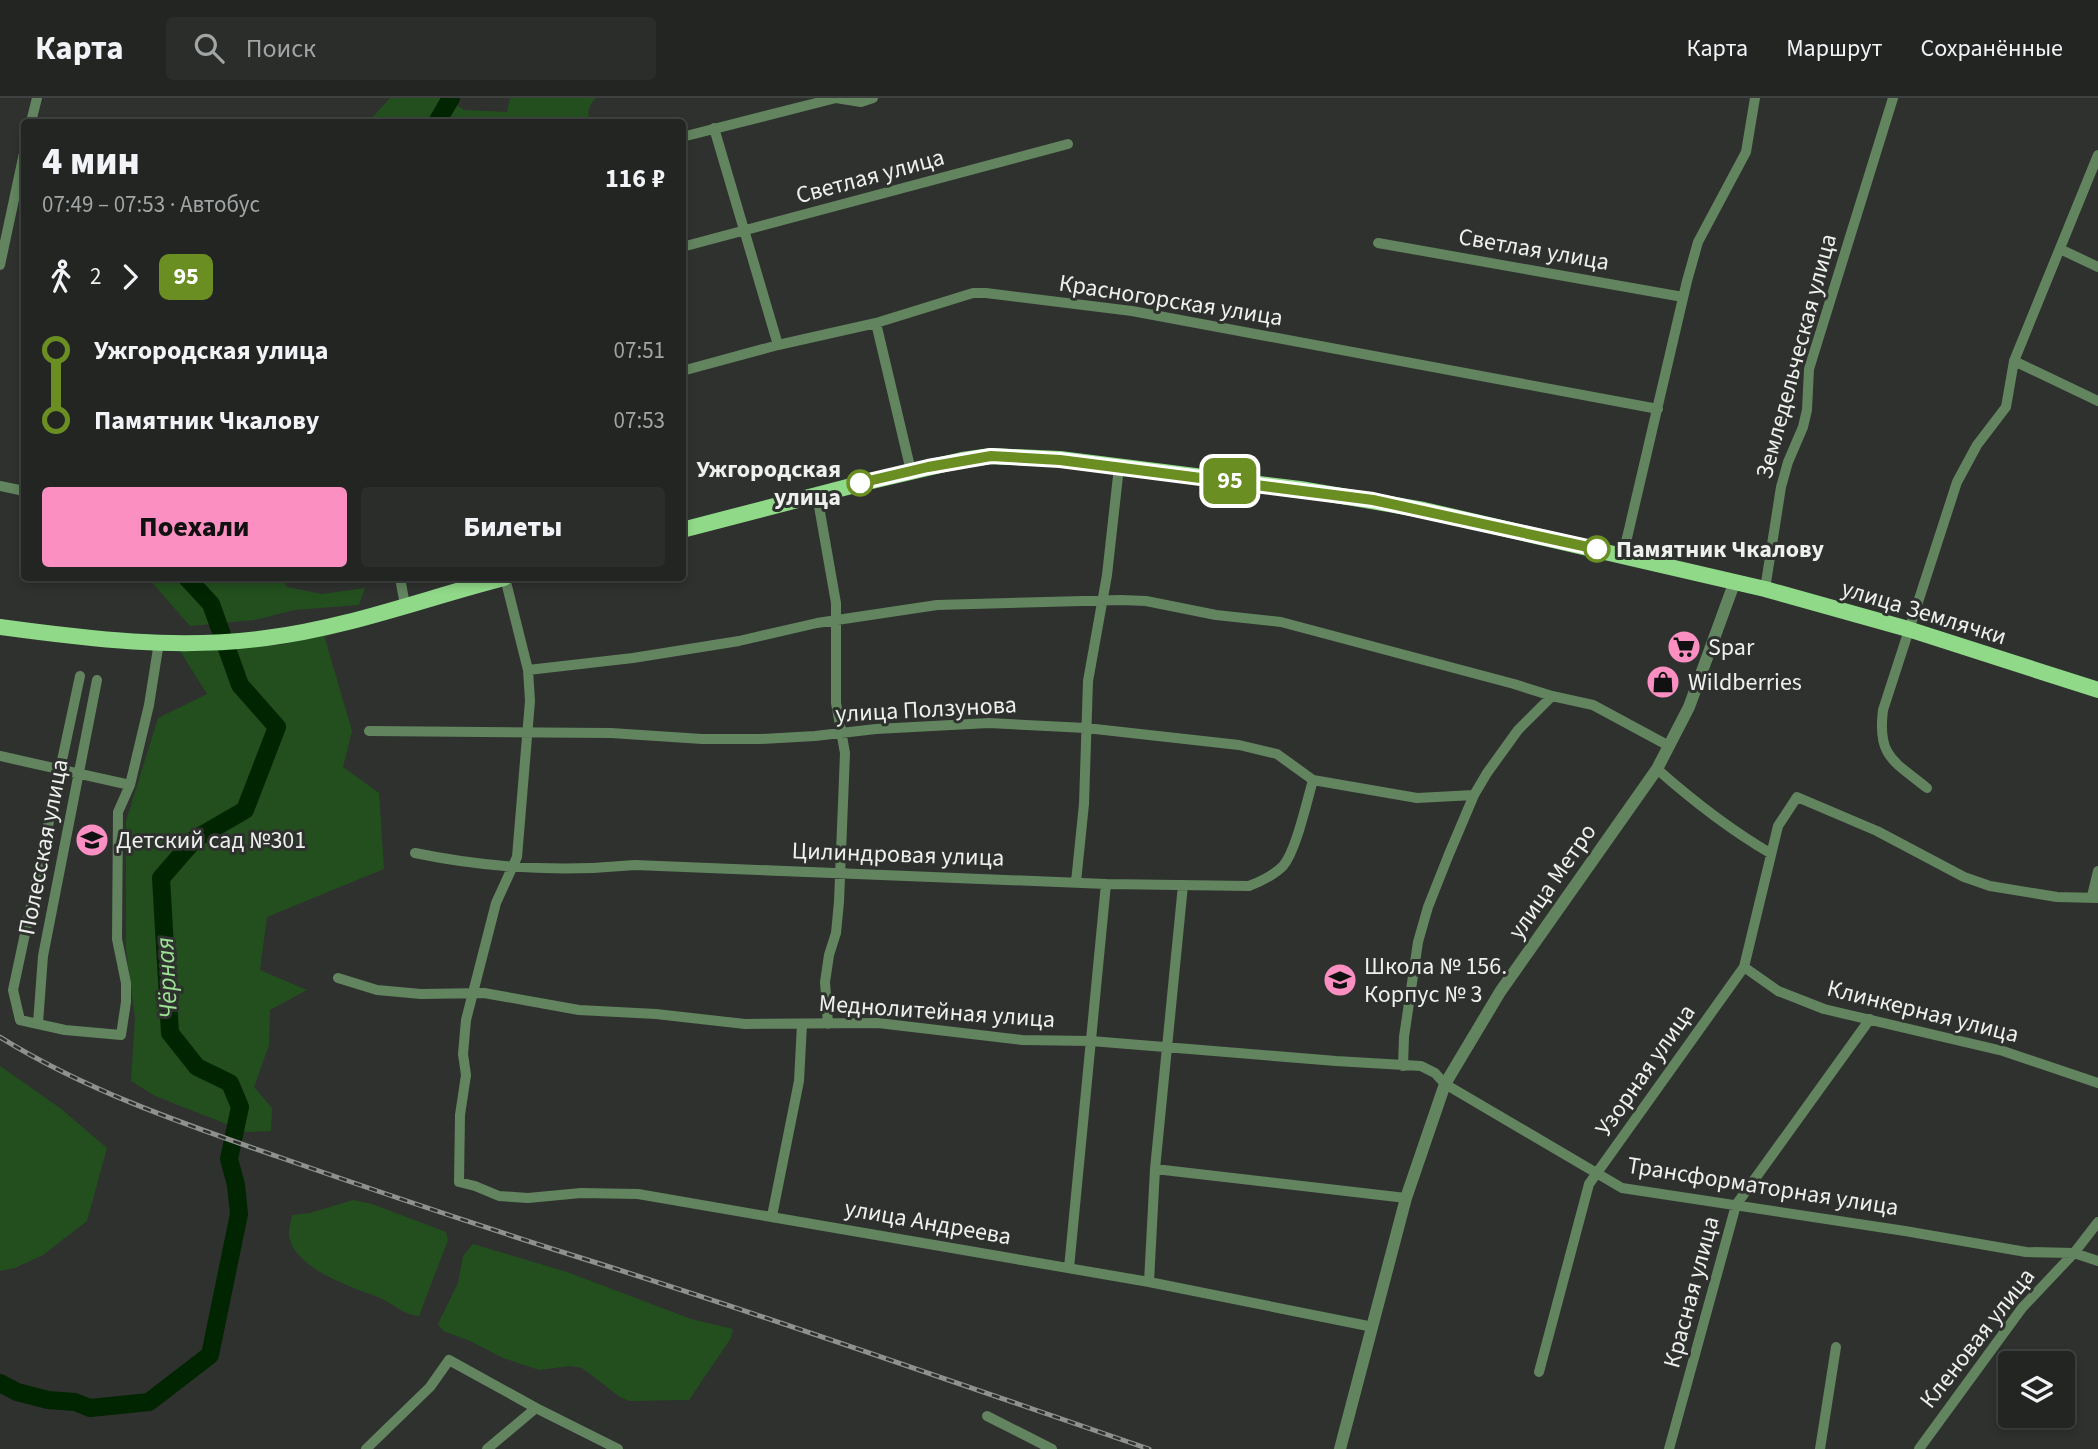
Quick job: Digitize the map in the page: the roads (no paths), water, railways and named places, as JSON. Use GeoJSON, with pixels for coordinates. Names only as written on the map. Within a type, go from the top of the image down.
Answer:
{"type":"FeatureCollection","features":[{"type":"Feature","properties":{"kind":"main road"},"geometry":{"type":"LineString","coordinates":[[686,529],[911,471],[991,456],[1034,457],[1373,500],[1735,581]]}},
{"type":"Feature","properties":{"kind":"main road"},"geometry":{"type":"LineString","coordinates":[[0,627],[83,638],[159,642],[232,641],[296,634],[494,581]]}},
{"type":"Feature","properties":{"kind":"main road","name":"улица Землячки"},"geometry":{"type":"LineString","coordinates":[[1735,581],[1908,629],[2098,690]]}},
{"type":"Feature","properties":{"kind":"street"},"geometry":{"type":"LineString","coordinates":[[33,119],[37,98]]}},
{"type":"Feature","properties":{"kind":"street"},"geometry":{"type":"LineString","coordinates":[[686,136],[815,101],[836,98],[861,102],[873,98]]}},
{"type":"Feature","properties":{"kind":"street"},"geometry":{"type":"LineString","coordinates":[[1623,555],[1698,242],[1746,152],[1755,98]]}},
{"type":"Feature","properties":{"kind":"street","name":"Земледельческая улица"},"geometry":{"type":"LineString","coordinates":[[1765,589],[1781,487],[1788,462],[1804,427],[1809,369],[1893,98]]}},
{"type":"Feature","properties":{"kind":"street"},"geometry":{"type":"LineString","coordinates":[[714,128],[778,345]]}},
{"type":"Feature","properties":{"kind":"street","name":"Светлая улица"},"geometry":{"type":"LineString","coordinates":[[686,246],[1068,144]]}},
{"type":"Feature","properties":{"kind":"street"},"geometry":{"type":"LineString","coordinates":[[1927,788],[1893,761],[1884,749],[1884,710],[1957,482],[1977,445],[2006,407],[2014,361],[2098,155]]}},
{"type":"Feature","properties":{"kind":"street"},"geometry":{"type":"LineString","coordinates":[[0,265],[3,238],[21,165]]}},
{"type":"Feature","properties":{"kind":"street","name":"Светлая улица"},"geometry":{"type":"LineString","coordinates":[[1378,243],[1683,297]]}},
{"type":"Feature","properties":{"kind":"street"},"geometry":{"type":"LineString","coordinates":[[2060,249],[2098,267]]}},
{"type":"Feature","properties":{"kind":"street","name":"Красногорская улица"},"geometry":{"type":"LineString","coordinates":[[686,370],[778,345],[876,323],[973,293],[986,293],[1132,311],[1658,409]]}},
{"type":"Feature","properties":{"kind":"street"},"geometry":{"type":"LineString","coordinates":[[876,323],[911,471]]}},
{"type":"Feature","properties":{"kind":"street"},"geometry":{"type":"LineString","coordinates":[[2014,361],[2098,401]]}},
{"type":"Feature","properties":{"kind":"street"},"geometry":{"type":"LineString","coordinates":[[1076,882],[1084,804],[1088,681],[1107,575],[1119,467]]}},
{"type":"Feature","properties":{"kind":"street"},"geometry":{"type":"LineString","coordinates":[[0,486],[21,490]]}},
{"type":"Feature","properties":{"kind":"street"},"geometry":{"type":"LineString","coordinates":[[817,495],[837,621],[836,703],[845,752],[842,873],[836,933],[825,982],[828,1024]]}},
{"type":"Feature","properties":{"kind":"street"},"geometry":{"type":"LineString","coordinates":[[401,581],[405,605]]}},
{"type":"Feature","properties":{"kind":"street"},"geometry":{"type":"LineString","coordinates":[[473,993],[496,903],[517,857],[519,841],[530,701],[528,670],[506,581]]}},
{"type":"Feature","properties":{"kind":"street","name":"улица Метро"},"geometry":{"type":"LineString","coordinates":[[1340,1449],[1406,1198],[1445,1084],[1500,992],[1657,769],[1689,707],[1735,581]]}},
{"type":"Feature","properties":{"kind":"street"},"geometry":{"type":"LineString","coordinates":[[528,670],[659,654],[937,605],[1146,601],[1216,615],[1281,622],[1592,705],[1669,746]]}},
{"type":"Feature","properties":{"kind":"street"},"geometry":{"type":"LineString","coordinates":[[38,1023],[65,1030],[121,1035],[126,983],[117,939],[118,812],[130,785],[149,705],[159,642]]}},
{"type":"Feature","properties":{"kind":"street","name":"Полесская улица"},"geometry":{"type":"LineString","coordinates":[[79,676],[13,990],[20,1020],[38,1023],[43,956],[97,680]]}},
{"type":"Feature","properties":{"kind":"street"},"geometry":{"type":"LineString","coordinates":[[1403,1066],[1404,1037],[1424,919],[1474,795],[1518,730],[1552,696]]}},
{"type":"Feature","properties":{"kind":"street","name":"улица Ползунова"},"geometry":{"type":"LineString","coordinates":[[369,731],[611,733],[702,739],[760,739],[989,723],[1086,728],[1239,745],[1277,754],[1313,780],[1417,798],[1474,795]]}},
{"type":"Feature","properties":{"kind":"street"},"geometry":{"type":"LineString","coordinates":[[0,756],[130,785]]}},
{"type":"Feature","properties":{"kind":"street"},"geometry":{"type":"LineString","coordinates":[[1657,769],[1689,797],[1747,840],[1770,853]]}},
{"type":"Feature","properties":{"kind":"street","name":"Цилиндровая улица"},"geometry":{"type":"LineString","coordinates":[[415,853],[513,866],[594,869],[635,865],[1106,884],[1249,886],[1269,878],[1285,863],[1298,832],[1313,780]]}},
{"type":"Feature","properties":{"kind":"street","name":"Узорная улица"},"geometry":{"type":"LineString","coordinates":[[1539,1372],[1589,1184],[1744,967],[1778,826],[1797,797],[1877,831],[1964,877],[1990,886],[2057,897],[2095,897]]}},
{"type":"Feature","properties":{"kind":"street"},"geometry":{"type":"LineString","coordinates":[[2095,897],[2098,871]]}},
{"type":"Feature","properties":{"kind":"street"},"geometry":{"type":"LineString","coordinates":[[1069,1268],[1106,884]]}},
{"type":"Feature","properties":{"kind":"street"},"geometry":{"type":"LineString","coordinates":[[1149,1282],[1155,1169],[1182,886]]}},
{"type":"Feature","properties":{"kind":"street","name":"Клинкерная улица"},"geometry":{"type":"LineString","coordinates":[[1744,967],[1778,991],[1824,1009],[2003,1051],[2098,1083]]}},
{"type":"Feature","properties":{"kind":"street","name":"Меднолитейная улица"},"geometry":{"type":"LineString","coordinates":[[338,978],[377,990],[421,994],[473,993],[579,1010],[656,1014],[745,1024],[878,1023],[1022,1040],[1091,1041],[1421,1066],[1435,1073],[1445,1084]]}},
{"type":"Feature","properties":{"kind":"street","name":"улица Андреева"},"geometry":{"type":"LineString","coordinates":[[473,993],[466,1020],[463,1054],[466,1075],[460,1115],[459,1182],[475,1185],[499,1196],[528,1198],[638,1194],[1149,1282],[1373,1327]]}},
{"type":"Feature","properties":{"kind":"street","name":"Красная улица"},"geometry":{"type":"LineString","coordinates":[[1670,1449],[1736,1205],[1870,1019]]}},
{"type":"Feature","properties":{"kind":"street"},"geometry":{"type":"LineString","coordinates":[[772,1216],[799,1082],[802,1024]]}},
{"type":"Feature","properties":{"kind":"street","name":"Трансформаторная улица"},"geometry":{"type":"LineString","coordinates":[[1445,1084],[1622,1188],[2026,1252],[2074,1253],[2098,1261]]}},
{"type":"Feature","properties":{"kind":"street"},"geometry":{"type":"LineString","coordinates":[[1155,1169],[1406,1198]]}},
{"type":"Feature","properties":{"kind":"street","name":"Кленовая улица"},"geometry":{"type":"LineString","coordinates":[[1919,1449],[2022,1308],[2074,1253],[2098,1222]]}},
{"type":"Feature","properties":{"kind":"street"},"geometry":{"type":"LineString","coordinates":[[1820,1449],[1836,1348]]}},
{"type":"Feature","properties":{"kind":"street"},"geometry":{"type":"LineString","coordinates":[[366,1448],[430,1387],[449,1360],[615,1449]]}},
{"type":"Feature","properties":{"kind":"street"},"geometry":{"type":"LineString","coordinates":[[487,1449],[536,1408]]}},
{"type":"Feature","properties":{"kind":"street"},"geometry":{"type":"LineString","coordinates":[[987,1416],[1052,1449]]}},
{"type":"Feature","properties":{"kind":"waterway","name":"Чёрная"},"geometry":{"type":"LineString","coordinates":[[439,119],[451,98]]}},
{"type":"Feature","properties":{"kind":"waterway","name":"Чёрная"},"geometry":{"type":"LineString","coordinates":[[0,1383],[17,1392],[48,1400],[75,1402],[90,1408],[149,1402],[210,1355],[239,1214],[236,1185],[229,1159],[240,1107],[230,1083],[197,1067],[170,1033],[161,878],[195,839],[245,810],[277,727],[240,685],[211,604],[190,581]]}},
{"type":"Feature","properties":{"kind":"railway"},"geometry":{"type":"LineString","coordinates":[[0,1037],[100,1089],[205,1131],[427,1208],[793,1327],[1149,1449]]}},
{"type":"Feature","properties":{"kind":"place","name":"Ужгородская улица"},"geometry":{"type":"Point","coordinates":[860,483]}},
{"type":"Feature","properties":{"kind":"place","name":"Памятник Чкалову"},"geometry":{"type":"Point","coordinates":[1597,549]}},
{"type":"Feature","properties":{"kind":"place","name":"Spar"},"geometry":{"type":"Point","coordinates":[1684,647]}},
{"type":"Feature","properties":{"kind":"place","name":"Wildberries"},"geometry":{"type":"Point","coordinates":[1663,682]}},
{"type":"Feature","properties":{"kind":"place","name":"Детский сад №301"},"geometry":{"type":"Point","coordinates":[92,840]}},
{"type":"Feature","properties":{"kind":"place","name":"Школа № 156. Корпус № 3"},"geometry":{"type":"Point","coordinates":[1340,980]}}]}
